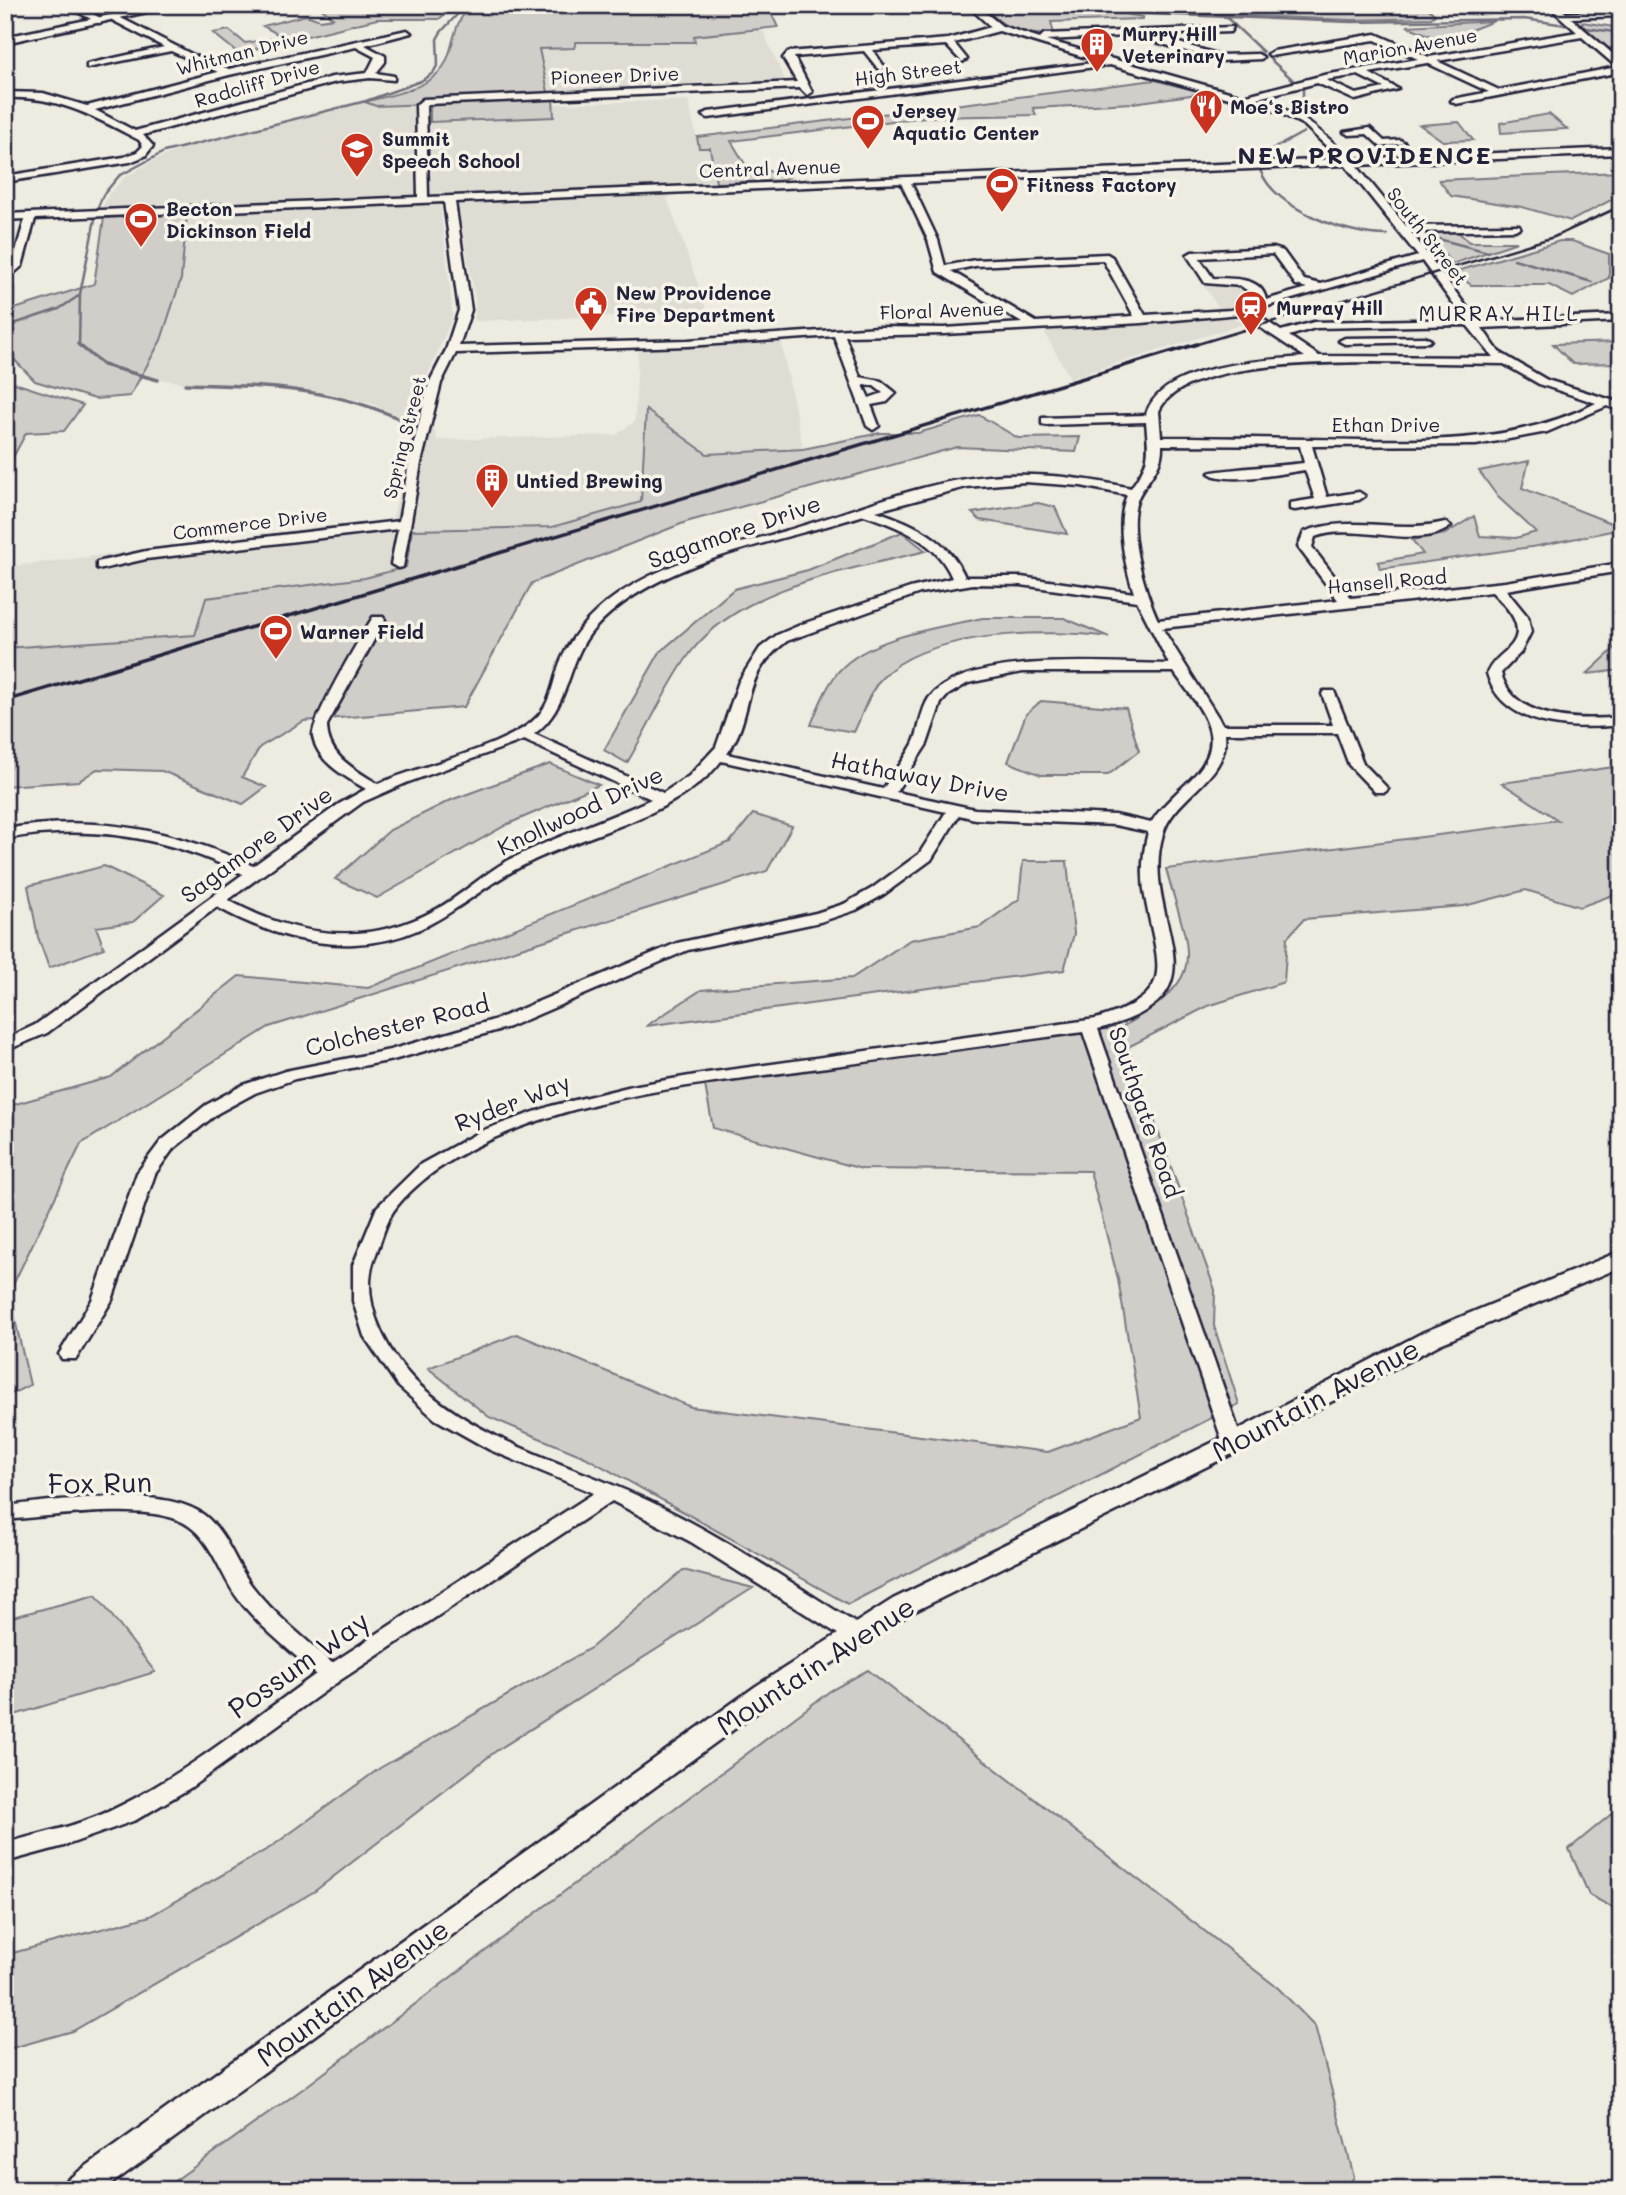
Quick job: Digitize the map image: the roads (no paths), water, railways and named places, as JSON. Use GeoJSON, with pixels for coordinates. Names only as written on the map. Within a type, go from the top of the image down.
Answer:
{"type":"FeatureCollection","features":[{"type":"Feature","properties":{"kind":"main road"},"geometry":{"type":"LineString","coordinates":[[5,40],[174,5]]}},
{"type":"Feature","properties":{"kind":"main road","name":"Mountain Avenue"},"geometry":{"type":"LineString","coordinates":[[78,2190],[765,1693],[902,1606],[1233,1443],[1432,1338],[1621,1258]]}},
{"type":"Feature","properties":{"kind":"street"},"geometry":{"type":"LineString","coordinates":[[68,5],[102,21]]}},
{"type":"Feature","properties":{"kind":"street","name":"South Street"},"geometry":{"type":"LineString","coordinates":[[971,5],[999,28],[1279,109],[1307,123],[1348,162],[1425,257],[1471,323],[1503,361],[1543,382],[1621,407]]}},
{"type":"Feature","properties":{"kind":"street"},"geometry":{"type":"LineString","coordinates":[[1551,5],[1621,68]]}},
{"type":"Feature","properties":{"kind":"street","name":"Marion Avenue"},"geometry":{"type":"LineString","coordinates":[[1244,99],[1318,80],[1428,61],[1621,13]]}},
{"type":"Feature","properties":{"kind":"street"},"geometry":{"type":"LineString","coordinates":[[115,18],[172,48],[228,72]]}},
{"type":"Feature","properties":{"kind":"street"},"geometry":{"type":"LineString","coordinates":[[812,102],[788,56],[799,52],[948,43],[999,28]]}},
{"type":"Feature","properties":{"kind":"street"},"geometry":{"type":"LineString","coordinates":[[1030,37],[1230,29]]}},
{"type":"Feature","properties":{"kind":"street","name":"Whitman Drive"},"geometry":{"type":"LineString","coordinates":[[86,109],[228,72],[407,33]]}},
{"type":"Feature","properties":{"kind":"street"},"geometry":{"type":"LineString","coordinates":[[1134,33],[1212,56],[1231,59],[1258,57]]}},
{"type":"Feature","properties":{"kind":"street"},"geometry":{"type":"LineString","coordinates":[[1273,54],[1376,37],[1495,91]]}},
{"type":"Feature","properties":{"kind":"street"},"geometry":{"type":"LineString","coordinates":[[355,43],[380,56],[370,75]]}},
{"type":"Feature","properties":{"kind":"street"},"geometry":{"type":"LineString","coordinates":[[948,43],[962,59]]}},
{"type":"Feature","properties":{"kind":"street"},"geometry":{"type":"LineString","coordinates":[[90,66],[172,48]]}},
{"type":"Feature","properties":{"kind":"street"},"geometry":{"type":"LineString","coordinates":[[867,48],[880,68]]}},
{"type":"Feature","properties":{"kind":"street","name":"High Street"},"geometry":{"type":"LineString","coordinates":[[708,115],[1113,63]]}},
{"type":"Feature","properties":{"kind":"street"},"geometry":{"type":"LineString","coordinates":[[1456,100],[1621,68]]}},
{"type":"Feature","properties":{"kind":"street"},"geometry":{"type":"LineString","coordinates":[[1318,80],[1355,97],[1394,89],[1359,72]]}},
{"type":"Feature","properties":{"kind":"street","name":"Radcliff Drive"},"geometry":{"type":"LineString","coordinates":[[134,134],[335,79],[370,75],[391,78]]}},
{"type":"Feature","properties":{"kind":"street","name":"Pioneer Drive"},"geometry":{"type":"LineString","coordinates":[[423,200],[421,105],[429,100],[803,85]]}},
{"type":"Feature","properties":{"kind":"street"},"geometry":{"type":"LineString","coordinates":[[5,95],[48,94],[86,109],[144,139],[148,146],[141,154],[126,160],[5,179]]}},
{"type":"Feature","properties":{"kind":"street"},"geometry":{"type":"LineString","coordinates":[[1349,132],[1370,131],[1375,137],[1394,136],[1411,159]]}},
{"type":"Feature","properties":{"kind":"street","name":"Central Avenue"},"geometry":{"type":"LineString","coordinates":[[5,217],[1621,151]]}},
{"type":"Feature","properties":{"kind":"street"},"geometry":{"type":"LineString","coordinates":[[904,180],[933,240],[942,270],[1031,324]]}},
{"type":"Feature","properties":{"kind":"street","name":"Spring Street"},"geometry":{"type":"LineString","coordinates":[[398,564],[415,462],[435,383],[452,350],[466,310],[449,199]]}},
{"type":"Feature","properties":{"kind":"street"},"geometry":{"type":"LineString","coordinates":[[5,278],[17,266],[31,216]]}},
{"type":"Feature","properties":{"kind":"street"},"geometry":{"type":"LineString","coordinates":[[1403,229],[1514,227]]}},
{"type":"Feature","properties":{"kind":"street"},"geometry":{"type":"LineString","coordinates":[[1261,301],[1248,283],[1207,280],[1192,255],[1274,251],[1279,253],[1299,289]]}},
{"type":"Feature","properties":{"kind":"street"},"geometry":{"type":"LineString","coordinates":[[942,270],[975,263],[1107,257],[1142,320]]}},
{"type":"Feature","properties":{"kind":"street","name":"Floral Avenue"},"geometry":{"type":"LineString","coordinates":[[452,350],[839,338],[1031,324],[1142,320],[1243,311],[1261,301],[1279,300],[1299,289],[1322,288],[1425,257]]}},
{"type":"Feature","properties":{"kind":"street"},"geometry":{"type":"LineString","coordinates":[[1243,311],[1318,360]]}},
{"type":"Feature","properties":{"kind":"street"},"geometry":{"type":"LineString","coordinates":[[1281,335],[1314,325],[1621,318]]}},
{"type":"Feature","properties":{"kind":"street"},"geometry":{"type":"LineString","coordinates":[[1414,323],[1437,361]]}},
{"type":"Feature","properties":{"kind":"street"},"geometry":{"type":"LineString","coordinates":[[1338,324],[1346,346],[1424,340]]}},
{"type":"Feature","properties":{"kind":"street"},"geometry":{"type":"LineString","coordinates":[[873,426],[839,338],[917,339]]}},
{"type":"Feature","properties":{"kind":"street"},"geometry":{"type":"LineString","coordinates":[[1340,729],[1218,729],[1179,668],[1155,625],[1137,584],[1129,516],[1135,493],[1156,459],[1157,441],[1151,418],[1156,405],[1167,392],[1195,377],[1247,364],[1318,360],[1503,361]]}},
{"type":"Feature","properties":{"kind":"street"},"geometry":{"type":"LineString","coordinates":[[856,380],[877,383],[890,393],[883,399],[864,403]]}},
{"type":"Feature","properties":{"kind":"street","name":"Ethan Drive"},"geometry":{"type":"LineString","coordinates":[[1157,441],[1429,444],[1485,440],[1560,425],[1607,402]]}},
{"type":"Feature","properties":{"kind":"street"},"geometry":{"type":"LineString","coordinates":[[1046,421],[1151,418]]}},
{"type":"Feature","properties":{"kind":"street"},"geometry":{"type":"LineString","coordinates":[[1305,442],[1322,502]]}},
{"type":"Feature","properties":{"kind":"street"},"geometry":{"type":"LineString","coordinates":[[1215,473],[1257,473],[1310,466]]}},
{"type":"Feature","properties":{"kind":"street","name":"Sagamore Drive"},"geometry":{"type":"LineString","coordinates":[[5,1046],[41,1029],[344,807],[376,789],[523,734],[542,720],[554,705],[577,642],[617,602],[679,570],[951,486],[1006,479],[1082,482],[1135,493]]}},
{"type":"Feature","properties":{"kind":"street"},"geometry":{"type":"LineString","coordinates":[[1295,506],[1359,496]]}},
{"type":"Feature","properties":{"kind":"street"},"geometry":{"type":"LineString","coordinates":[[865,511],[899,523],[926,538],[946,556],[960,581]]}},
{"type":"Feature","properties":{"kind":"street","name":"Commerce Drive"},"geometry":{"type":"LineString","coordinates":[[102,565],[135,556],[403,524]]}},
{"type":"Feature","properties":{"kind":"street"},"geometry":{"type":"LineString","coordinates":[[1348,604],[1305,547],[1310,535],[1338,527],[1424,533],[1445,526]]}},
{"type":"Feature","properties":{"kind":"street","name":"Hansell Road"},"geometry":{"type":"LineString","coordinates":[[1155,625],[1243,611],[1497,589],[1621,567]]}},
{"type":"Feature","properties":{"kind":"street","name":"Knollwood Drive"},"geometry":{"type":"LineString","coordinates":[[216,900],[258,922],[309,939],[337,940],[380,935],[432,919],[505,868],[663,799],[700,775],[718,756],[733,727],[747,674],[757,658],[772,645],[806,628],[925,588],[960,581],[1003,581],[1142,598]]}},
{"type":"Feature","properties":{"kind":"street"},"geometry":{"type":"LineString","coordinates":[[1497,589],[1519,612],[1525,630],[1523,639],[1494,673],[1494,680],[1503,697],[1549,718],[1599,725],[1621,722]]}},
{"type":"Feature","properties":{"kind":"street"},"geometry":{"type":"LineString","coordinates":[[376,789],[326,753],[318,738],[320,725],[378,620]]}},
{"type":"Feature","properties":{"kind":"street"},"geometry":{"type":"LineString","coordinates":[[887,794],[920,744],[934,702],[943,692],[963,680],[1012,669],[1179,668]]}},
{"type":"Feature","properties":{"kind":"street"},"geometry":{"type":"LineString","coordinates":[[1329,694],[1340,729],[1356,765],[1367,780],[1380,789]]}},
{"type":"Feature","properties":{"kind":"street","name":"Southgate Road"},"geometry":{"type":"LineString","coordinates":[[1218,729],[1217,750],[1211,766],[1174,803],[1157,829],[1150,883],[1167,960],[1166,975],[1155,995],[1141,1007],[1089,1026],[1233,1443]]}},
{"type":"Feature","properties":{"kind":"street"},"geometry":{"type":"LineString","coordinates":[[523,734],[663,799]]}},
{"type":"Feature","properties":{"kind":"street","name":"Hathaway Drive"},"geometry":{"type":"LineString","coordinates":[[718,756],[955,810],[998,817],[1115,820],[1157,829]]}},
{"type":"Feature","properties":{"kind":"street","name":"Colchester Road"},"geometry":{"type":"LineString","coordinates":[[69,1354],[102,1300],[146,1173],[167,1145],[212,1109],[249,1089],[291,1075],[393,1055],[503,1023],[683,946],[820,917],[850,907],[877,892],[925,857],[955,810]]}},
{"type":"Feature","properties":{"kind":"street"},"geometry":{"type":"LineString","coordinates":[[5,834],[54,827],[129,833],[188,845],[254,873]]}},
{"type":"Feature","properties":{"kind":"street","name":"Ryder Way"},"geometry":{"type":"LineString","coordinates":[[857,1635],[690,1532],[611,1492],[466,1430],[418,1395],[387,1359],[367,1320],[361,1300],[360,1280],[369,1241],[384,1213],[404,1189],[441,1160],[494,1132],[606,1096],[654,1086],[1089,1026]]}},
{"type":"Feature","properties":{"kind":"street","name":"Possum Way"},"geometry":{"type":"LineString","coordinates":[[5,1853],[64,1838],[128,1812],[182,1782],[331,1675],[611,1492]]}},
{"type":"Feature","properties":{"kind":"street","name":"Fox Run"},"geometry":{"type":"LineString","coordinates":[[5,1513],[126,1505],[153,1506],[195,1518],[209,1532],[244,1591],[331,1675]]}},
{"type":"Feature","properties":{"kind":"waterway"},"geometry":{"type":"LineString","coordinates":[[98,207],[103,195],[119,176],[164,152],[366,101],[421,81],[433,73],[438,64],[437,39],[441,32],[466,5]]}},
{"type":"Feature","properties":{"kind":"waterway"},"geometry":{"type":"LineString","coordinates":[[1088,5],[1152,14],[1352,22],[1524,19],[1621,33]]}},
{"type":"Feature","properties":{"kind":"waterway"},"geometry":{"type":"LineString","coordinates":[[1226,17],[1263,52]]}},
{"type":"Feature","properties":{"kind":"waterway"},"geometry":{"type":"LineString","coordinates":[[1270,59],[1293,80]]}},
{"type":"Feature","properties":{"kind":"waterway"},"geometry":{"type":"LineString","coordinates":[[1303,89],[1303,111]]}},
{"type":"Feature","properties":{"kind":"waterway"},"geometry":{"type":"LineString","coordinates":[[1261,160],[1264,154],[1304,132]]}},
{"type":"Feature","properties":{"kind":"waterway"},"geometry":{"type":"LineString","coordinates":[[1260,170],[1268,184],[1281,197],[1314,218],[1353,230],[1387,235]]}},
{"type":"Feature","properties":{"kind":"waterway"},"geometry":{"type":"LineString","coordinates":[[80,295],[95,219]]}},
{"type":"Feature","properties":{"kind":"waterway"},"geometry":{"type":"LineString","coordinates":[[1427,236],[1488,252]]}},
{"type":"Feature","properties":{"kind":"waterway"},"geometry":{"type":"LineString","coordinates":[[1514,259],[1592,282]]}},
{"type":"Feature","properties":{"kind":"waterway"},"geometry":{"type":"LineString","coordinates":[[5,327],[59,309],[80,295]]}},
{"type":"Feature","properties":{"kind":"waterway"},"geometry":{"type":"LineString","coordinates":[[79,345],[80,295]]}},
{"type":"Feature","properties":{"kind":"waterway"},"geometry":{"type":"LineString","coordinates":[[79,345],[103,365],[158,380]]}},
{"type":"Feature","properties":{"kind":"waterway"},"geometry":{"type":"LineString","coordinates":[[185,384],[271,388],[327,395],[381,411],[408,423]]}},
{"type":"Feature","properties":{"kind":"railway"},"geometry":{"type":"LineString","coordinates":[[1191,346],[1554,237],[1621,206]]}},
{"type":"Feature","properties":{"kind":"railway"},"geometry":{"type":"LineString","coordinates":[[5,701],[1197,344]]}},
{"type":"Feature","properties":{"kind":"place","name":"Murry Hill Veterinary"},"geometry":{"type":"Point","coordinates":[1097,74]}},
{"type":"Feature","properties":{"kind":"place","name":"Moe‘s Bistro"},"geometry":{"type":"Point","coordinates":[1206,136]}},
{"type":"Feature","properties":{"kind":"place","name":"Jersey Aquatic Center"},"geometry":{"type":"Point","coordinates":[868,151]}},
{"type":"Feature","properties":{"kind":"place","name":"Summit Speech School"},"geometry":{"type":"Point","coordinates":[357,179]}},
{"type":"Feature","properties":{"kind":"place","name":"Fitness Factory"},"geometry":{"type":"Point","coordinates":[1002,214]}},
{"type":"Feature","properties":{"kind":"place","name":"Becton Dickinson Field"},"geometry":{"type":"Point","coordinates":[141,249]}},
{"type":"Feature","properties":{"kind":"place","name":"New Providence Fire Department"},"geometry":{"type":"Point","coordinates":[591,333]}},
{"type":"Feature","properties":{"kind":"place","name":"Murray Hill"},"geometry":{"type":"Point","coordinates":[1251,337]}},
{"type":"Feature","properties":{"kind":"place","name":"Untied Brewing"},"geometry":{"type":"Point","coordinates":[492,510]}},
{"type":"Feature","properties":{"kind":"place","name":"Warner Field"},"geometry":{"type":"Point","coordinates":[276,661]}},
{"type":"Feature","properties":{"kind":"district","name":"NEW PROVIDENCE"},"geometry":{"type":"Point","coordinates":[1365,154]}},
{"type":"Feature","properties":{"kind":"district","name":"MURRAY HILL"},"geometry":{"type":"Point","coordinates":[1499,312]}}]}
